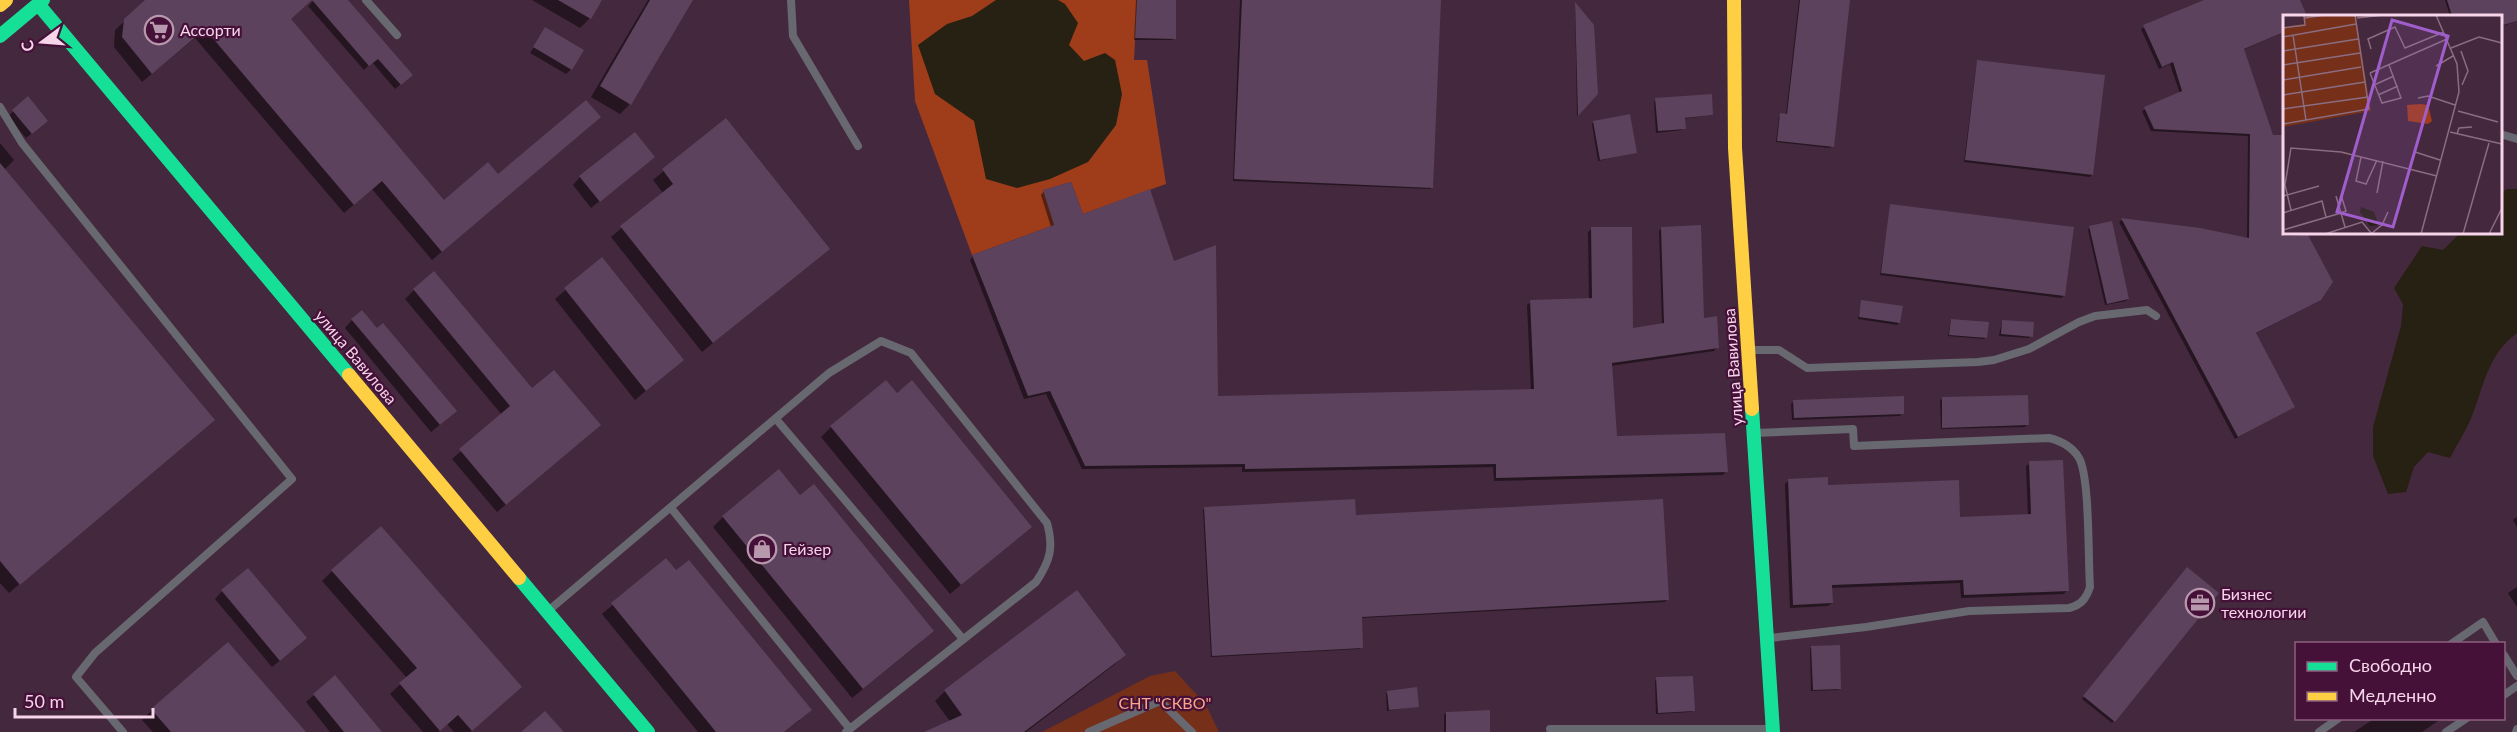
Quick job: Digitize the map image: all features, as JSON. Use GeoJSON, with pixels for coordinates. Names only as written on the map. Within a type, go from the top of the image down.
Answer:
{"type":"FeatureCollection","features":[{"type":"Feature","properties":{"kind":"street"},"geometry":{"type":"LineString","coordinates":[[0,5],[6,0]]}},
{"type":"Feature","properties":{"kind":"street","name":"улица Вавилова"},"geometry":{"type":"LineString","coordinates":[[1734,0],[1735,148],[1773,731]]}},
{"type":"Feature","properties":{"kind":"street","name":"улица Вавилова"},"geometry":{"type":"LineString","coordinates":[[0,36],[40,2],[648,732]]}},
{"type":"Feature","properties":{"kind":"lane"},"geometry":{"type":"LineString","coordinates":[[366,0],[397,35]]}},
{"type":"Feature","properties":{"kind":"lane"},"geometry":{"type":"LineString","coordinates":[[791,0],[793,36],[858,146]]}},
{"type":"Feature","properties":{"kind":"lane"},"geometry":{"type":"LineString","coordinates":[[0,107],[22,143],[292,478],[95,653],[76,676],[123,732]]}},
{"type":"Feature","properties":{"kind":"lane"},"geometry":{"type":"LineString","coordinates":[[2502,135],[2517,139]]}},
{"type":"Feature","properties":{"kind":"lane"},"geometry":{"type":"LineString","coordinates":[[1748,350],[1779,350],[1807,368],[1978,362],[2029,350],[2079,322],[2095,316],[2147,310],[2156,316]]}},
{"type":"Feature","properties":{"kind":"lane"},"geometry":{"type":"LineString","coordinates":[[548,611],[829,374],[881,341],[911,353],[1047,524],[1052,542],[1047,566],[1036,582],[848,730],[671,508]]}},
{"type":"Feature","properties":{"kind":"lane"},"geometry":{"type":"LineString","coordinates":[[776,419],[963,639]]}},
{"type":"Feature","properties":{"kind":"lane"},"geometry":{"type":"LineString","coordinates":[[1754,433],[1853,429],[1854,446],[2049,438],[2068,445],[2079,458],[2085,476],[2090,587],[2086,597],[2078,606],[1969,611],[1866,627],[1767,638]]}},
{"type":"Feature","properties":{"kind":"lane"},"geometry":{"type":"LineString","coordinates":[[2454,642],[2483,622],[2495,642]]}},
{"type":"Feature","properties":{"kind":"lane"},"geometry":{"type":"LineString","coordinates":[[2505,657],[2517,676]]}},
{"type":"Feature","properties":{"kind":"lane"},"geometry":{"type":"LineString","coordinates":[[1089,732],[1160,701],[1192,732]]}},
{"type":"Feature","properties":{"kind":"lane"},"geometry":{"type":"LineString","coordinates":[[2319,732],[2336,720]]}},
{"type":"Feature","properties":{"kind":"lane"},"geometry":{"type":"LineString","coordinates":[[2446,732],[2464,720]]}},
{"type":"Feature","properties":{"kind":"lane"},"geometry":{"type":"LineString","coordinates":[[1550,729],[1773,731]]}},
{"type":"Feature","properties":{"kind":"green space","name":"СНТ \"СКВО\""},"geometry":{"type":"Polygon","coordinates":[[[1175,671],[1206,705],[1219,732],[1042,732],[1150,676],[1175,671]]]}},
{"type":"Feature","properties":{"kind":"shaded area"},"geometry":{"type":"Polygon","coordinates":[[[909,0],[1137,0],[1134,60],[1147,60],[1166,184],[1083,214],[1071,182],[1044,190],[1054,225],[972,255],[915,101],[909,0]]]}},
{"type":"Feature","properties":{"kind":"shaded area"},"geometry":{"type":"Polygon","coordinates":[[[996,0],[1058,0],[1065,4],[1078,23],[1069,45],[1084,61],[1105,53],[1115,60],[1122,94],[1116,125],[1088,162],[1050,179],[1017,188],[986,179],[974,121],[935,94],[918,45],[947,24],[972,16],[996,0]]]}},
{"type":"Feature","properties":{"kind":"shaded area"},"geometry":{"type":"Polygon","coordinates":[[[2507,189],[2517,189],[2517,333],[2492,362],[2470,421],[2450,458],[2428,452],[2414,467],[2406,492],[2388,494],[2373,456],[2373,427],[2401,326],[2403,304],[2394,288],[2422,246],[2443,250],[2459,234],[2502,234],[2502,192],[2507,189]]]}},
{"type":"Feature","properties":{"kind":"building"},"geometry":{"type":"Polygon","coordinates":[[[145,0],[312,0],[291,19],[444,200],[488,162],[498,174],[586,100],[601,117],[442,252],[382,181],[354,205],[205,29],[152,74],[122,37],[124,19],[145,0]]]}},
{"type":"Feature","properties":{"kind":"building"},"geometry":{"type":"Polygon","coordinates":[[[312,0],[348,0],[413,75],[401,85],[378,59],[369,66],[312,0]]]}},
{"type":"Feature","properties":{"kind":"building"},"geometry":{"type":"Polygon","coordinates":[[[558,0],[602,0],[591,19],[558,0]]]}},
{"type":"Feature","properties":{"kind":"building"},"geometry":{"type":"Polygon","coordinates":[[[650,0],[693,0],[631,105],[600,86],[650,0]]]}},
{"type":"Feature","properties":{"kind":"building"},"geometry":{"type":"Polygon","coordinates":[[[1137,0],[1176,0],[1176,39],[1135,38],[1137,0]]]}},
{"type":"Feature","properties":{"kind":"building"},"geometry":{"type":"Polygon","coordinates":[[[1242,0],[1441,0],[1433,188],[1234,179],[1242,0]]]}},
{"type":"Feature","properties":{"kind":"building"},"geometry":{"type":"Polygon","coordinates":[[[1800,0],[1850,0],[1834,147],[1777,141],[1780,113],[1787,114],[1800,0]]]}},
{"type":"Feature","properties":{"kind":"building"},"geometry":{"type":"Polygon","coordinates":[[[2204,0],[2300,0],[2307,15],[2283,15],[2283,32],[2244,49],[2273,135],[2283,135],[2283,234],[2284,236],[2308,235],[2333,282],[2321,300],[2256,333],[2295,407],[2238,437],[2121,218],[2200,228],[2249,238],[2250,134],[2154,129],[2144,107],[2182,91],[2173,62],[2162,67],[2143,25],[2204,0]]]}},
{"type":"Feature","properties":{"kind":"building"},"geometry":{"type":"Polygon","coordinates":[[[2447,0],[2517,0],[2517,21],[2502,25],[2502,15],[2452,15],[2447,0]]]}},
{"type":"Feature","properties":{"kind":"building"},"geometry":{"type":"Polygon","coordinates":[[[1575,2],[1594,25],[1598,94],[1578,116],[1575,2]]]}},
{"type":"Feature","properties":{"kind":"building"},"geometry":{"type":"Polygon","coordinates":[[[545,27],[584,50],[572,70],[533,47],[545,27]]]}},
{"type":"Feature","properties":{"kind":"building"},"geometry":{"type":"Polygon","coordinates":[[[1977,60],[2105,75],[2093,175],[1965,160],[1977,60]]]}},
{"type":"Feature","properties":{"kind":"building"},"geometry":{"type":"Polygon","coordinates":[[[1712,94],[1713,115],[1685,118],[1686,129],[1658,131],[1655,98],[1712,94]]]}},
{"type":"Feature","properties":{"kind":"building"},"geometry":{"type":"Polygon","coordinates":[[[28,96],[48,121],[32,134],[12,110],[28,96]]]}},
{"type":"Feature","properties":{"kind":"building"},"geometry":{"type":"Polygon","coordinates":[[[1630,114],[1637,153],[1600,160],[1593,121],[1630,114]]]}},
{"type":"Feature","properties":{"kind":"building"},"geometry":{"type":"Polygon","coordinates":[[[726,118],[830,249],[713,343],[620,226],[673,184],[662,169],[726,118]]]}},
{"type":"Feature","properties":{"kind":"building"},"geometry":{"type":"Polygon","coordinates":[[[635,132],[655,157],[600,202],[579,176],[635,132]]]}},
{"type":"Feature","properties":{"kind":"building"},"geometry":{"type":"Polygon","coordinates":[[[0,163],[215,420],[20,585],[0,561],[0,163]]]}},
{"type":"Feature","properties":{"kind":"building"},"geometry":{"type":"Polygon","coordinates":[[[1071,182],[1083,214],[1150,189],[1174,261],[1216,245],[1218,396],[1534,389],[1530,300],[1592,298],[1591,227],[1632,227],[1633,328],[1664,323],[1661,227],[1701,225],[1704,318],[1717,316],[1719,348],[1612,363],[1617,436],[1725,433],[1728,472],[1496,478],[1496,464],[1245,469],[1245,464],[1085,466],[1050,391],[1028,396],[972,255],[1054,225],[1043,190],[1071,182]]]}},
{"type":"Feature","properties":{"kind":"building"},"geometry":{"type":"Polygon","coordinates":[[[1890,204],[2074,227],[2065,296],[1881,273],[1890,204]]]}},
{"type":"Feature","properties":{"kind":"building"},"geometry":{"type":"Polygon","coordinates":[[[2112,221],[2129,299],[2107,304],[2089,226],[2112,221]]]}},
{"type":"Feature","properties":{"kind":"building"},"geometry":{"type":"Polygon","coordinates":[[[602,257],[684,360],[646,391],[564,288],[602,257]]]}},
{"type":"Feature","properties":{"kind":"building"},"geometry":{"type":"Polygon","coordinates":[[[434,271],[532,388],[554,370],[601,425],[506,505],[459,449],[510,406],[413,289],[434,271]]]}},
{"type":"Feature","properties":{"kind":"building"},"geometry":{"type":"Polygon","coordinates":[[[1861,300],[1903,306],[1900,323],[1859,317],[1861,300]]]}},
{"type":"Feature","properties":{"kind":"building"},"geometry":{"type":"Polygon","coordinates":[[[362,310],[377,328],[383,323],[457,411],[440,425],[351,319],[362,310]]]}},
{"type":"Feature","properties":{"kind":"building"},"geometry":{"type":"Polygon","coordinates":[[[1951,319],[1989,322],[1987,338],[1949,335],[1951,319]]]}},
{"type":"Feature","properties":{"kind":"building"},"geometry":{"type":"Polygon","coordinates":[[[2002,320],[2034,322],[2033,337],[2001,334],[2002,320]]]}},
{"type":"Feature","properties":{"kind":"building"},"geometry":{"type":"Polygon","coordinates":[[[886,380],[897,393],[912,380],[1032,527],[961,585],[830,426],[886,380]]]}},
{"type":"Feature","properties":{"kind":"building"},"geometry":{"type":"Polygon","coordinates":[[[2028,395],[2029,425],[1942,428],[1942,397],[2028,395]]]}},
{"type":"Feature","properties":{"kind":"building"},"geometry":{"type":"Polygon","coordinates":[[[1904,396],[1904,414],[1794,418],[1793,400],[1904,396]]]}},
{"type":"Feature","properties":{"kind":"building"},"geometry":{"type":"Polygon","coordinates":[[[2063,460],[2069,591],[1964,595],[1963,580],[1832,585],[1833,603],[1793,605],[1788,479],[1828,477],[1828,485],[1959,480],[1960,517],[2031,514],[2029,461],[2063,460]]]}},
{"type":"Feature","properties":{"kind":"building"},"geometry":{"type":"Polygon","coordinates":[[[779,469],[800,495],[814,484],[934,631],[863,689],[722,516],[779,469]]]}},
{"type":"Feature","properties":{"kind":"building"},"geometry":{"type":"Polygon","coordinates":[[[1355,499],[1356,515],[1663,499],[1669,600],[1362,617],[1363,648],[1212,656],[1204,507],[1355,499]]]}},
{"type":"Feature","properties":{"kind":"building"},"geometry":{"type":"Polygon","coordinates":[[[381,526],[522,687],[472,731],[458,715],[440,731],[399,683],[417,668],[331,570],[381,526]]]}},
{"type":"Feature","properties":{"kind":"building"},"geometry":{"type":"Polygon","coordinates":[[[666,558],[676,570],[689,560],[812,710],[784,732],[716,732],[611,603],[666,558]]]}},
{"type":"Feature","properties":{"kind":"building"},"geometry":{"type":"Polygon","coordinates":[[[2187,567],[2219,593],[2115,722],[2083,696],[2187,567]]]}},
{"type":"Feature","properties":{"kind":"building"},"geometry":{"type":"Polygon","coordinates":[[[248,568],[307,638],[280,661],[221,590],[248,568]]]}},
{"type":"Feature","properties":{"kind":"building"},"geometry":{"type":"Polygon","coordinates":[[[1077,590],[1126,655],[1024,732],[924,732],[962,715],[944,690],[1077,590]]]}},
{"type":"Feature","properties":{"kind":"building"},"geometry":{"type":"Polygon","coordinates":[[[228,642],[306,732],[171,732],[151,709],[228,642]]]}},
{"type":"Feature","properties":{"kind":"building"},"geometry":{"type":"Polygon","coordinates":[[[1840,645],[1841,689],[1813,690],[1811,646],[1840,645]]]}},
{"type":"Feature","properties":{"kind":"building"},"geometry":{"type":"Polygon","coordinates":[[[335,675],[382,732],[344,732],[313,694],[335,675]]]}},
{"type":"Feature","properties":{"kind":"building"},"geometry":{"type":"Polygon","coordinates":[[[1693,676],[1695,711],[1658,713],[1656,677],[1693,676]]]}},
{"type":"Feature","properties":{"kind":"building"},"geometry":{"type":"Polygon","coordinates":[[[1417,687],[1419,707],[1389,710],[1387,691],[1417,687]]]}},
{"type":"Feature","properties":{"kind":"building"},"geometry":{"type":"Polygon","coordinates":[[[1490,710],[1490,732],[1446,732],[1446,712],[1490,710]]]}},
{"type":"Feature","properties":{"kind":"building"},"geometry":{"type":"Polygon","coordinates":[[[545,711],[564,732],[521,732],[545,711]]]}},
{"type":"Feature","properties":{"kind":"traffic: fast"},"geometry":{"type":"LineString","coordinates":[[0,36],[43,0]]}},
{"type":"Feature","properties":{"kind":"traffic: fast"},"geometry":{"type":"LineString","coordinates":[[38,4],[349,375]]}},
{"type":"Feature","properties":{"kind":"traffic: fast"},"geometry":{"type":"LineString","coordinates":[[1752,409],[1773,732]]}},
{"type":"Feature","properties":{"kind":"traffic: fast"},"geometry":{"type":"LineString","coordinates":[[519,578],[648,732]]}},
{"type":"Feature","properties":{"kind":"traffic: slow"},"geometry":{"type":"LineString","coordinates":[[0,5],[6,0]]}},
{"type":"Feature","properties":{"kind":"traffic: slow"},"geometry":{"type":"LineString","coordinates":[[1734,0],[1735,148],[1752,409]]}},
{"type":"Feature","properties":{"kind":"traffic: slow"},"geometry":{"type":"LineString","coordinates":[[349,375],[519,578]]}},
{"type":"Feature","properties":{"kind":"place","name":"Ассорти"},"geometry":{"type":"Point","coordinates":[159,30]}},
{"type":"Feature","properties":{"kind":"place","name":"Гейзер"},"geometry":{"type":"Point","coordinates":[762,549]}},
{"type":"Feature","properties":{"kind":"place","name":"Бизнес технологии"},"geometry":{"type":"Point","coordinates":[2200,603]}}]}
